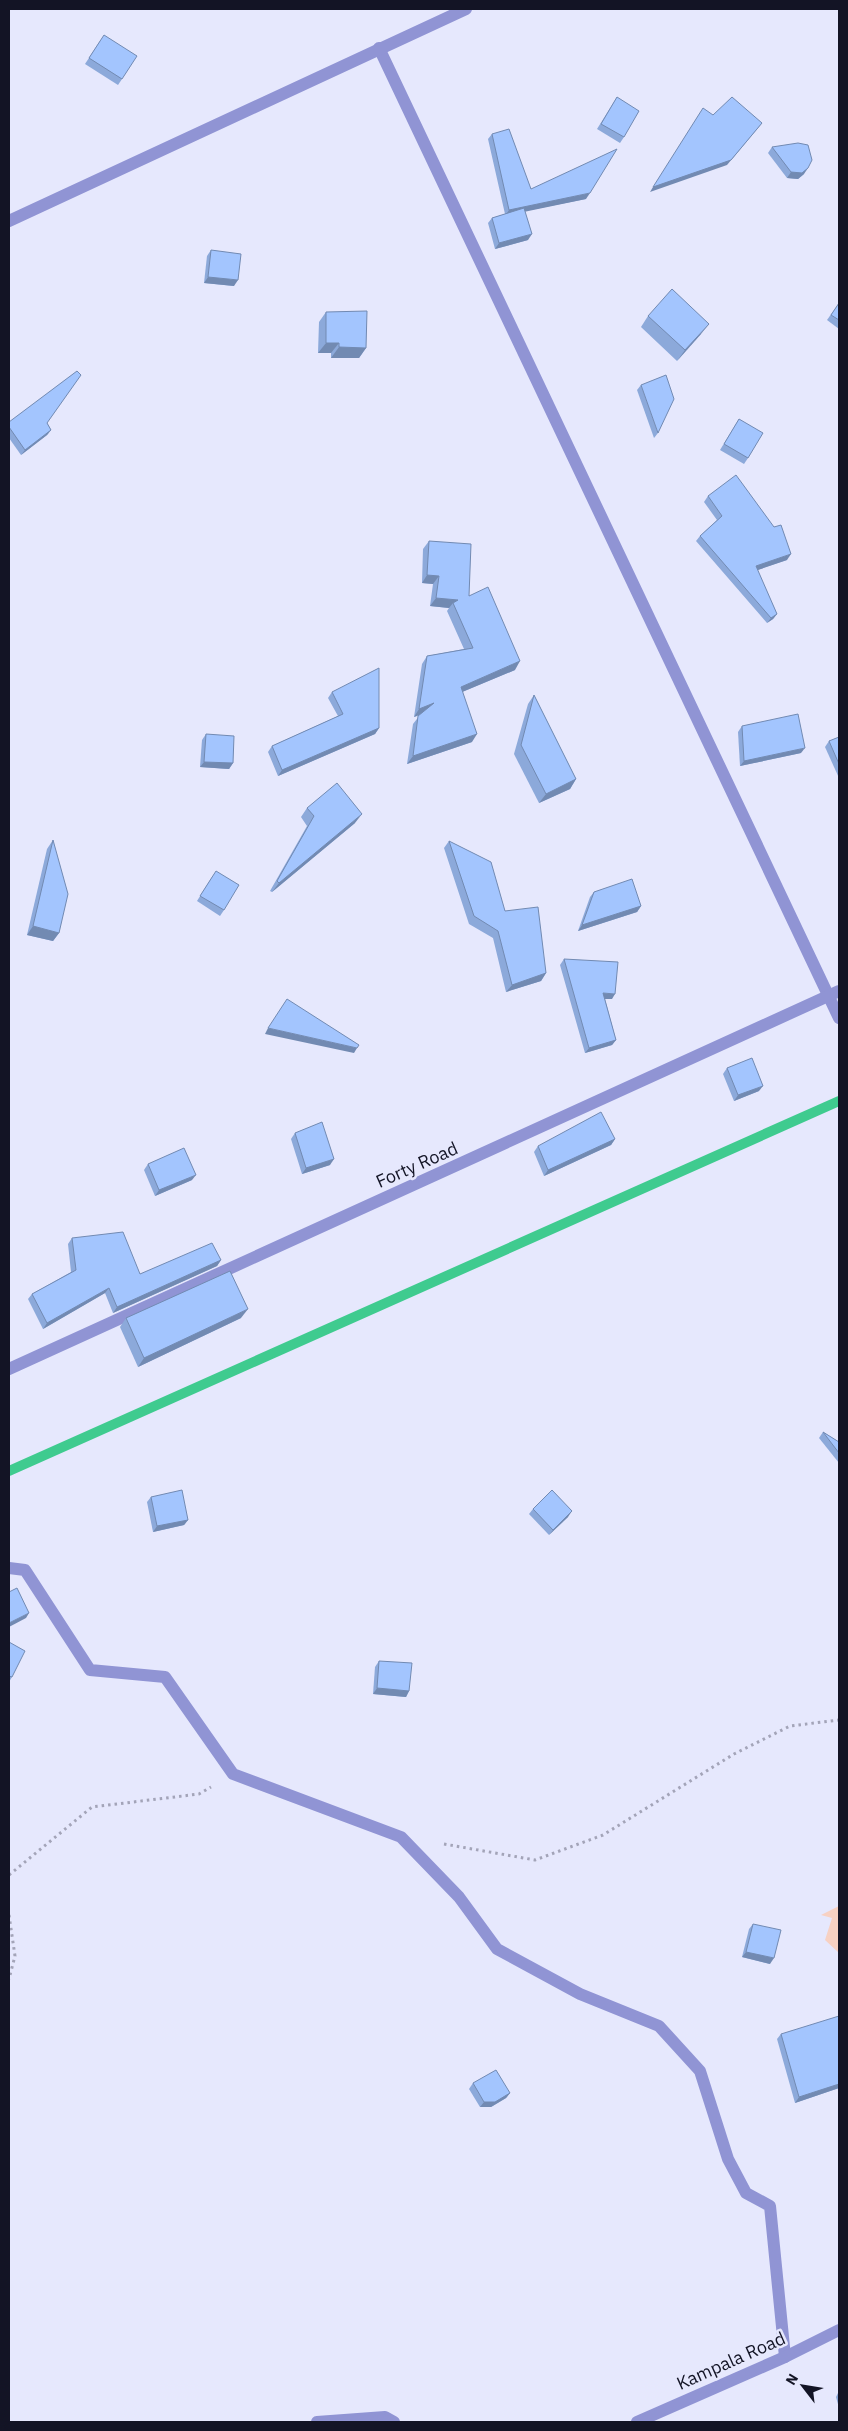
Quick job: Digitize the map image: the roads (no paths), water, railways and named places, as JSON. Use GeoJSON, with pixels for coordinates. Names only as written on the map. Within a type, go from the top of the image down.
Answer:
{"type":"FeatureCollection","features":[{"type":"Feature","properties":{"kind":"street"},"geometry":{"type":"LineString","coordinates":[[9,221],[466,9]]}},
{"type":"Feature","properties":{"kind":"street"},"geometry":{"type":"LineString","coordinates":[[379,48],[834,994],[839,1018]]}},
{"type":"Feature","properties":{"kind":"street","name":"Forty Road"},"geometry":{"type":"LineString","coordinates":[[9,1369],[834,994]]}},
{"type":"Feature","properties":{"kind":"street"},"geometry":{"type":"LineString","coordinates":[[9,1568],[25,1570],[90,1670],[165,1677],[233,1774],[401,1837],[459,1897],[497,1949],[580,1994],[658,2026],[700,2071],[728,2159],[746,2193],[770,2206],[785,2357]]}},
{"type":"Feature","properties":{"kind":"street","name":"Kampala Road"},"geometry":{"type":"LineString","coordinates":[[637,2422],[785,2357],[839,2330]]}},
{"type":"Feature","properties":{"kind":"street"},"geometry":{"type":"LineString","coordinates":[[317,2422],[385,2417],[394,2422]]}},
{"type":"Feature","properties":{"kind":"waterway"},"geometry":{"type":"LineString","coordinates":[[9,1471],[839,1101]]}}]}
